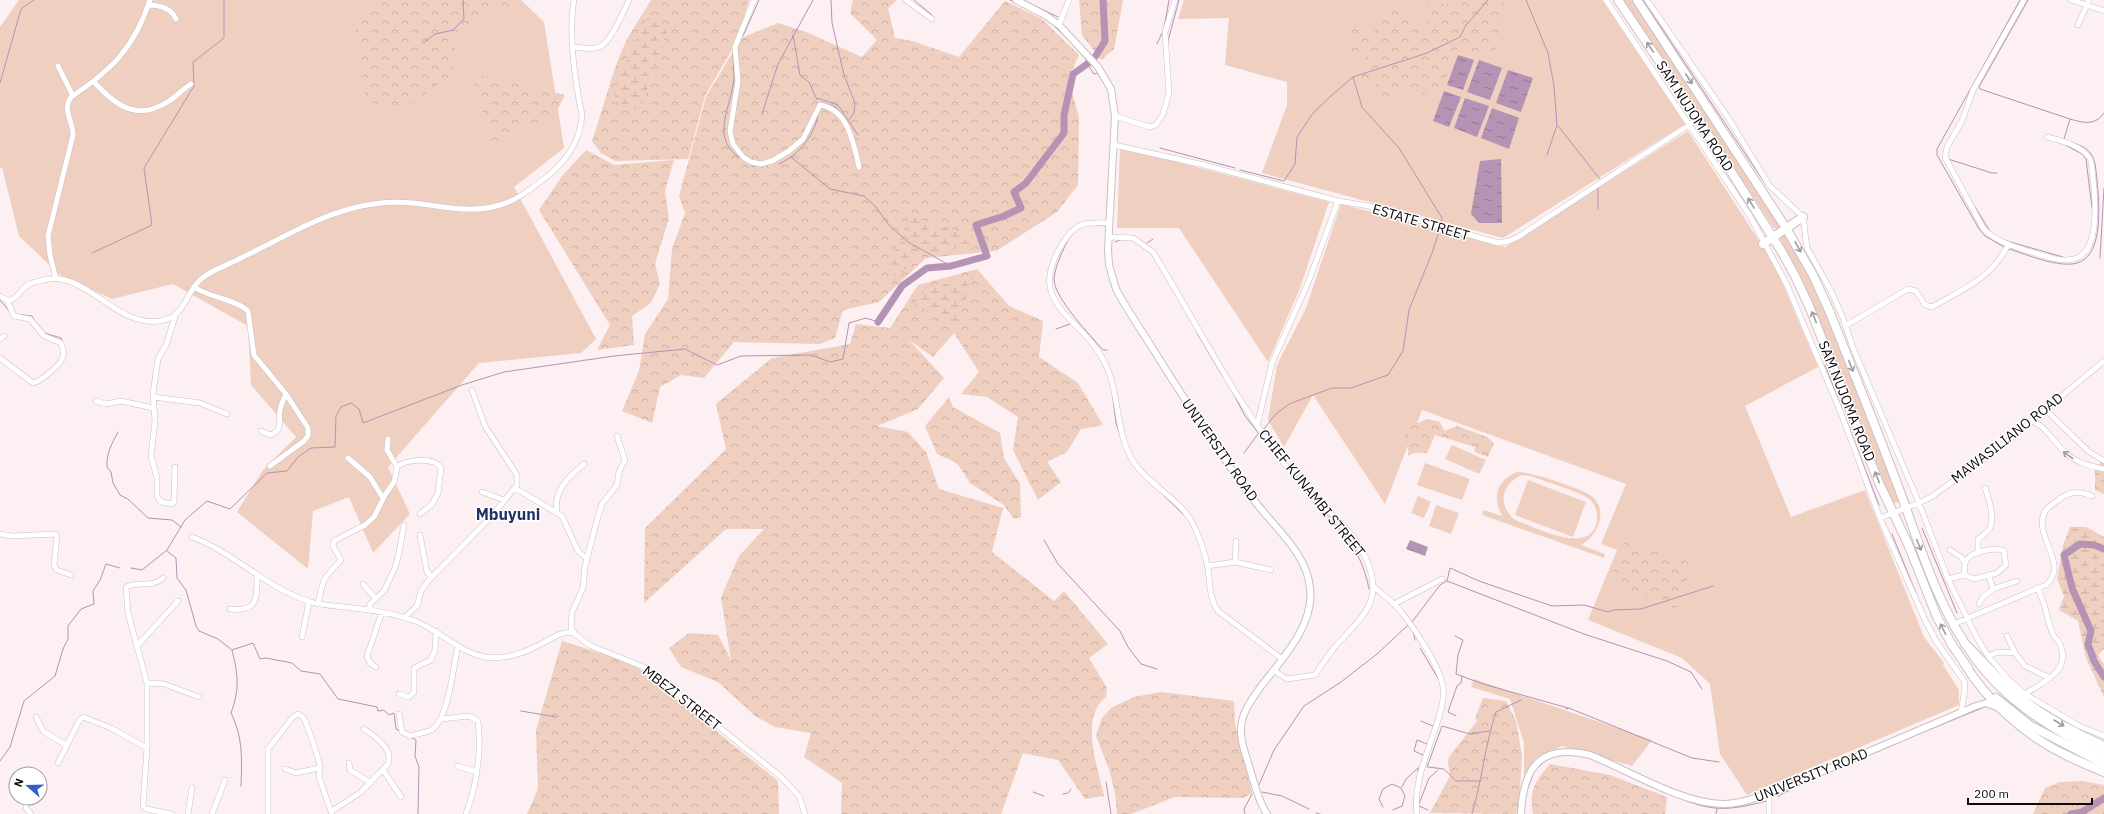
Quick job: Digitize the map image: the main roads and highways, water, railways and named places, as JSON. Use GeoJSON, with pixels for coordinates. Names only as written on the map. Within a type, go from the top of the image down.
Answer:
{"type":"FeatureCollection","features":[{"type":"Feature","properties":{"kind":"main road","name":"SAM NUJOMA ROAD"},"geometry":{"type":"LineString","coordinates":[[1618,0],[1698,119],[1773,238],[1809,306],[1876,475],[1943,630],[1964,662],[2001,703],[2031,726],[2104,764]]}},
{"type":"Feature","properties":{"kind":"main road","name":"SAM NUJOMA ROAD"},"geometry":{"type":"LineString","coordinates":[[1637,0],[1786,228],[1813,275],[1829,310],[1936,587],[1965,644],[1989,675],[2018,703],[2057,732],[2104,755]]}},
{"type":"Feature","properties":{"kind":"main road"},"geometry":{"type":"LineString","coordinates":[[1764,244],[1803,217]]}},
{"type":"Feature","properties":{"kind":"main road"},"geometry":{"type":"LineString","coordinates":[[1965,644],[2011,690],[2035,708],[2070,730],[2104,746]]}},
{"type":"Feature","properties":{"kind":"main road"},"geometry":{"type":"LineString","coordinates":[[1964,662],[1973,678],[1984,690],[2002,709],[2034,737],[2047,745],[2104,772]]}},
{"type":"Feature","properties":{"kind":"water"},"geometry":{"type":"Polygon","coordinates":[[[1458,55],[1474,60],[1463,90],[1447,85],[1458,55]]]}},
{"type":"Feature","properties":{"kind":"water"},"geometry":{"type":"Polygon","coordinates":[[[1479,60],[1502,68],[1490,100],[1467,92],[1479,60]]]}},
{"type":"Feature","properties":{"kind":"water"},"geometry":{"type":"Polygon","coordinates":[[[1508,70],[1533,78],[1521,112],[1496,103],[1508,70]]]}},
{"type":"Feature","properties":{"kind":"water"},"geometry":{"type":"Polygon","coordinates":[[[1444,91],[1461,97],[1449,127],[1433,121],[1444,91]]]}},
{"type":"Feature","properties":{"kind":"water"},"geometry":{"type":"Polygon","coordinates":[[[1465,98],[1489,106],[1477,137],[1454,128],[1465,98]]]}},
{"type":"Feature","properties":{"kind":"water"},"geometry":{"type":"Polygon","coordinates":[[[1492,108],[1519,118],[1509,149],[1481,138],[1492,108]]]}},
{"type":"Feature","properties":{"kind":"water"},"geometry":{"type":"Polygon","coordinates":[[[1501,159],[1502,223],[1479,223],[1471,214],[1480,161],[1501,159]]]}},
{"type":"Feature","properties":{"kind":"water"},"geometry":{"type":"Polygon","coordinates":[[[1410,540],[1428,547],[1425,556],[1406,549],[1410,540]]]}},
{"type":"Feature","properties":{"kind":"waterway"},"geometry":{"type":"LineString","coordinates":[[0,83],[21,9],[34,0]]}},
{"type":"Feature","properties":{"kind":"waterway"},"geometry":{"type":"LineString","coordinates":[[92,253],[152,225],[144,168],[194,86],[193,62],[224,38],[224,0]]}},
{"type":"Feature","properties":{"kind":"waterway"},"geometry":{"type":"LineString","coordinates":[[423,43],[435,34],[453,30],[464,19],[463,0]]}},
{"type":"Feature","properties":{"kind":"waterway"},"geometry":{"type":"LineString","coordinates":[[743,36],[759,0]]}},
{"type":"Feature","properties":{"kind":"waterway"},"geometry":{"type":"LineString","coordinates":[[762,114],[778,64],[813,0]]}},
{"type":"Feature","properties":{"kind":"waterway"},"geometry":{"type":"LineString","coordinates":[[831,0],[832,23],[844,75],[855,103],[854,113],[849,120]]}},
{"type":"Feature","properties":{"kind":"waterway"},"geometry":{"type":"LineString","coordinates":[[914,0],[932,15]]}},
{"type":"Feature","properties":{"kind":"waterway"},"geometry":{"type":"LineString","coordinates":[[1023,0],[1058,17]]}},
{"type":"Feature","properties":{"kind":"waterway"},"geometry":{"type":"LineString","coordinates":[[1095,57],[1105,41],[1103,0]]}},
{"type":"Feature","properties":{"kind":"waterway"},"geometry":{"type":"LineString","coordinates":[[1164,28],[1169,0]]}},
{"type":"Feature","properties":{"kind":"waterway"},"geometry":{"type":"LineString","coordinates":[[1168,41],[1179,0]]}},
{"type":"Feature","properties":{"kind":"waterway"},"geometry":{"type":"LineString","coordinates":[[1240,170],[1284,181],[1295,164],[1297,137],[1313,113],[1332,95],[1353,77],[1427,53],[1460,37],[1466,25],[1488,0]]}},
{"type":"Feature","properties":{"kind":"waterway"},"geometry":{"type":"LineString","coordinates":[[1526,0],[1548,53],[1554,86],[1557,125],[1547,155]]}},
{"type":"Feature","properties":{"kind":"waterway"},"geometry":{"type":"LineString","coordinates":[[1643,0],[1766,185]]}},
{"type":"Feature","properties":{"kind":"waterway"},"geometry":{"type":"LineString","coordinates":[[2004,247],[1985,236],[1979,229],[1937,155],[1937,149],[2020,0]]}},
{"type":"Feature","properties":{"kind":"waterway"},"geometry":{"type":"LineString","coordinates":[[2028,0],[1979,87],[1980,89],[2070,119]]}},
{"type":"Feature","properties":{"kind":"waterway"},"geometry":{"type":"LineString","coordinates":[[1052,24],[1073,44]]}},
{"type":"Feature","properties":{"kind":"waterway"},"geometry":{"type":"LineString","coordinates":[[1157,44],[1162,33]]}},
{"type":"Feature","properties":{"kind":"waterway"},"geometry":{"type":"LineString","coordinates":[[793,35],[800,75],[809,82],[817,100]]}},
{"type":"Feature","properties":{"kind":"waterway"},"geometry":{"type":"LineString","coordinates":[[733,53],[734,81],[724,124],[724,133],[726,142],[731,150],[740,158]]}},
{"type":"Feature","properties":{"kind":"waterway"},"geometry":{"type":"LineString","coordinates":[[1085,56],[1087,64],[1094,74],[1098,73]]}},
{"type":"Feature","properties":{"kind":"waterway"},"geometry":{"type":"LineString","coordinates":[[878,322],[902,286],[927,268],[951,266],[987,256],[976,225],[1004,216],[1021,208],[1014,192],[1026,183],[1064,133],[1064,115],[1073,74],[1090,62]]}},
{"type":"Feature","properties":{"kind":"waterway"},"geometry":{"type":"LineString","coordinates":[[1353,77],[1362,107],[1399,148],[1442,218],[1441,225]]}},
{"type":"Feature","properties":{"kind":"waterway"},"geometry":{"type":"LineString","coordinates":[[817,98],[838,105],[858,135]]}},
{"type":"Feature","properties":{"kind":"waterway"},"geometry":{"type":"LineString","coordinates":[[819,103],[820,102],[836,107],[839,111]]}},
{"type":"Feature","properties":{"kind":"waterway"},"geometry":{"type":"LineString","coordinates":[[779,164],[793,155],[805,143],[814,128],[818,112]]}},
{"type":"Feature","properties":{"kind":"waterway"},"geometry":{"type":"LineString","coordinates":[[2064,139],[2070,119],[2080,122],[2093,122],[2104,113]]}},
{"type":"Feature","properties":{"kind":"waterway"},"geometry":{"type":"LineString","coordinates":[[1558,126],[1600,179]]}},
{"type":"Feature","properties":{"kind":"waterway"},"geometry":{"type":"LineString","coordinates":[[2009,249],[2054,263],[2072,264],[2080,262],[2088,256],[2093,248],[2099,213],[2096,167],[2093,157],[2089,152],[2083,147],[2073,143]]}},
{"type":"Feature","properties":{"kind":"waterway"},"geometry":{"type":"LineString","coordinates":[[2065,145],[2082,154],[2086,159],[2092,208]]}},
{"type":"Feature","properties":{"kind":"waterway"},"geometry":{"type":"LineString","coordinates":[[1160,148],[1235,168]]}},
{"type":"Feature","properties":{"kind":"waterway"},"geometry":{"type":"LineString","coordinates":[[791,157],[830,189],[864,196],[876,207],[889,225],[908,242],[951,266]]}},
{"type":"Feature","properties":{"kind":"waterway"},"geometry":{"type":"LineString","coordinates":[[1948,159],[1992,173],[1997,173]]}},
{"type":"Feature","properties":{"kind":"waterway"},"geometry":{"type":"LineString","coordinates":[[750,164],[754,167]]}},
{"type":"Feature","properties":{"kind":"waterway"},"geometry":{"type":"LineString","coordinates":[[1107,205],[1109,173]]}},
{"type":"Feature","properties":{"kind":"waterway"},"geometry":{"type":"LineString","coordinates":[[1598,188],[1598,209]]}},
{"type":"Feature","properties":{"kind":"waterway"},"geometry":{"type":"LineString","coordinates":[[2100,258],[2104,188]]}},
{"type":"Feature","properties":{"kind":"waterway"},"geometry":{"type":"LineString","coordinates":[[1975,207],[1990,231]]}},
{"type":"Feature","properties":{"kind":"waterway"},"geometry":{"type":"LineString","coordinates":[[1096,225],[1107,226]]}},
{"type":"Feature","properties":{"kind":"waterway"},"geometry":{"type":"LineString","coordinates":[[1263,430],[1276,414],[1289,404],[1332,388],[1351,388],[1388,375],[1403,351],[1409,310],[1432,253],[1440,228]]}},
{"type":"Feature","properties":{"kind":"waterway"},"geometry":{"type":"LineString","coordinates":[[1069,238],[1056,269],[1054,279],[1056,287],[1066,306],[1082,326],[1103,350],[1107,350]]}},
{"type":"Feature","properties":{"kind":"waterway"},"geometry":{"type":"LineString","coordinates":[[1147,243],[1153,239]]}},
{"type":"Feature","properties":{"kind":"waterway"},"geometry":{"type":"LineString","coordinates":[[1115,242],[1120,240]]}},
{"type":"Feature","properties":{"kind":"waterway"},"geometry":{"type":"LineString","coordinates":[[2007,241],[2063,257]]}},
{"type":"Feature","properties":{"kind":"waterway"},"geometry":{"type":"LineString","coordinates":[[0,300],[10,312]]}},
{"type":"Feature","properties":{"kind":"waterway"},"geometry":{"type":"LineString","coordinates":[[15,314],[32,316],[36,323]]}},
{"type":"Feature","properties":{"kind":"waterway"},"geometry":{"type":"LineString","coordinates":[[131,568],[142,570],[167,550],[185,520],[207,501],[230,509],[267,473],[287,471],[298,457],[311,448],[335,447],[336,416],[341,407],[351,403],[359,409],[363,423],[462,385],[504,372],[614,356],[685,349],[717,365],[741,356],[811,355],[830,362],[843,359],[849,323],[866,318],[878,322]]}},
{"type":"Feature","properties":{"kind":"waterway"},"geometry":{"type":"LineString","coordinates":[[1056,329],[1070,324]]}},
{"type":"Feature","properties":{"kind":"waterway"},"geometry":{"type":"LineString","coordinates":[[44,333],[61,338],[62,341]]}},
{"type":"Feature","properties":{"kind":"waterway"},"geometry":{"type":"LineString","coordinates":[[1197,333],[1223,377]]}},
{"type":"Feature","properties":{"kind":"waterway"},"geometry":{"type":"LineString","coordinates":[[1825,365],[1842,409]]}},
{"type":"Feature","properties":{"kind":"waterway"},"geometry":{"type":"LineString","coordinates":[[1233,393],[1245,416],[1280,461]]}},
{"type":"Feature","properties":{"kind":"waterway"},"geometry":{"type":"LineString","coordinates":[[1113,399],[1116,423],[1126,452]]}},
{"type":"Feature","properties":{"kind":"waterway"},"geometry":{"type":"LineString","coordinates":[[1846,419],[1879,505]]}},
{"type":"Feature","properties":{"kind":"waterway"},"geometry":{"type":"LineString","coordinates":[[118,432],[108,453],[107,467],[111,472],[113,483],[120,495],[128,499],[148,518],[172,520],[181,527]]}},
{"type":"Feature","properties":{"kind":"waterway"},"geometry":{"type":"LineString","coordinates":[[1244,453],[1258,434]]}},
{"type":"Feature","properties":{"kind":"waterway"},"geometry":{"type":"LineString","coordinates":[[1211,445],[1218,454]]}},
{"type":"Feature","properties":{"kind":"waterway"},"geometry":{"type":"LineString","coordinates":[[1159,491],[1184,515]]}},
{"type":"Feature","properties":{"kind":"waterway"},"geometry":{"type":"LineString","coordinates":[[1313,500],[1340,530],[1355,550],[1361,562],[1369,589]]}},
{"type":"Feature","properties":{"kind":"waterway"},"geometry":{"type":"LineString","coordinates":[[1922,528],[1957,613]]}},
{"type":"Feature","properties":{"kind":"waterway"},"geometry":{"type":"LineString","coordinates":[[1892,534],[1916,593]]}},
{"type":"Feature","properties":{"kind":"waterway"},"geometry":{"type":"LineString","coordinates":[[1044,540],[1058,564],[1120,631],[1128,647],[1141,664],[1157,669]]}},
{"type":"Feature","properties":{"kind":"waterway"},"geometry":{"type":"LineString","coordinates":[[2104,549],[2094,545],[2080,544],[2064,555],[2072,588],[2091,631],[2088,644],[2094,661],[2104,677]]}},
{"type":"Feature","properties":{"kind":"waterway"},"geometry":{"type":"LineString","coordinates":[[167,551],[176,558],[177,578],[186,590],[196,626],[199,631],[218,639],[232,650],[253,643],[260,659],[266,658],[292,663],[301,671],[320,674],[338,699],[377,707],[378,711],[384,710],[389,715],[394,713],[396,729],[400,731]]}},
{"type":"Feature","properties":{"kind":"waterway"},"geometry":{"type":"LineString","coordinates":[[0,761],[10,747],[24,701],[55,676],[63,649],[68,639],[68,626],[81,609],[94,604],[93,591],[100,580],[106,564],[120,568]]}},
{"type":"Feature","properties":{"kind":"waterway"},"geometry":{"type":"LineString","coordinates":[[1412,622],[1440,585],[1447,581],[1450,568],[1479,581],[1552,606],[1584,605],[1608,612],[1613,610],[1641,609],[1713,586]]}},
{"type":"Feature","properties":{"kind":"waterway"},"geometry":{"type":"LineString","coordinates":[[1447,581],[1584,634],[1667,661],[1691,672],[1702,689]]}},
{"type":"Feature","properties":{"kind":"waterway"},"geometry":{"type":"LineString","coordinates":[[1258,787],[1274,750],[1304,706],[1341,682],[1377,654],[1408,625]]}},
{"type":"Feature","properties":{"kind":"waterway"},"geometry":{"type":"LineString","coordinates":[[1413,631],[1415,640]]}},
{"type":"Feature","properties":{"kind":"waterway"},"geometry":{"type":"LineString","coordinates":[[1455,636],[1463,640],[1458,655],[1456,674],[1483,684],[1568,708]]}},
{"type":"Feature","properties":{"kind":"waterway"},"geometry":{"type":"LineString","coordinates":[[1420,648],[1439,680]]}},
{"type":"Feature","properties":{"kind":"waterway"},"geometry":{"type":"LineString","coordinates":[[232,650],[236,667],[237,689],[231,713],[240,740],[241,786]]}},
{"type":"Feature","properties":{"kind":"waterway"},"geometry":{"type":"LineString","coordinates":[[1456,716],[1448,712],[1457,686],[1461,683],[1462,676]]}},
{"type":"Feature","properties":{"kind":"waterway"},"geometry":{"type":"LineString","coordinates":[[1472,814],[1496,712],[1521,700]]}},
{"type":"Feature","properties":{"kind":"waterway"},"geometry":{"type":"LineString","coordinates":[[1904,740],[1987,706]]}},
{"type":"Feature","properties":{"kind":"waterway"},"geometry":{"type":"LineString","coordinates":[[1566,709],[1569,708],[1692,758],[1719,762]]}},
{"type":"Feature","properties":{"kind":"waterway"},"geometry":{"type":"LineString","coordinates":[[521,711],[556,717]]}},
{"type":"Feature","properties":{"kind":"waterway"},"geometry":{"type":"LineString","coordinates":[[1421,721],[1433,726]]}},
{"type":"Feature","properties":{"kind":"waterway"},"geometry":{"type":"LineString","coordinates":[[1427,767],[1442,726],[1470,734],[1489,731]]}},
{"type":"Feature","properties":{"kind":"waterway"},"geometry":{"type":"LineString","coordinates":[[412,738],[416,740],[415,756],[419,767],[418,814]]}},
{"type":"Feature","properties":{"kind":"waterway"},"geometry":{"type":"LineString","coordinates":[[1423,755],[1414,751],[1417,740],[1427,744]]}},
{"type":"Feature","properties":{"kind":"waterway"},"geometry":{"type":"LineString","coordinates":[[1812,779],[1898,743]]}},
{"type":"Feature","properties":{"kind":"waterway"},"geometry":{"type":"LineString","coordinates":[[1538,767],[1548,759]]}},
{"type":"Feature","properties":{"kind":"waterway"},"geometry":{"type":"LineString","coordinates":[[1428,767],[1444,769],[1456,781],[1481,781]]}},
{"type":"Feature","properties":{"kind":"waterway"},"geometry":{"type":"LineString","coordinates":[[1402,787],[1406,779],[1418,768]]}},
{"type":"Feature","properties":{"kind":"waterway"},"geometry":{"type":"LineString","coordinates":[[1419,804],[1429,778],[1438,770]]}},
{"type":"Feature","properties":{"kind":"waterway"},"geometry":{"type":"LineString","coordinates":[[1527,790],[1534,772]]}},
{"type":"Feature","properties":{"kind":"waterway"},"geometry":{"type":"LineString","coordinates":[[1778,796],[1808,781]]}},
{"type":"Feature","properties":{"kind":"waterway"},"geometry":{"type":"LineString","coordinates":[[1106,782],[1111,814]]}},
{"type":"Feature","properties":{"kind":"waterway"},"geometry":{"type":"LineString","coordinates":[[1383,807],[1379,799],[1383,789],[1392,784],[1401,788],[1405,796],[1402,806],[1393,810]]}},
{"type":"Feature","properties":{"kind":"waterway"},"geometry":{"type":"LineString","coordinates":[[1063,794],[1068,793],[1071,789]]}},
{"type":"Feature","properties":{"kind":"waterway"},"geometry":{"type":"LineString","coordinates":[[1033,792],[1044,796]]}},
{"type":"Feature","properties":{"kind":"waterway"},"geometry":{"type":"LineString","coordinates":[[1262,792],[1282,796],[1309,809]]}},
{"type":"Feature","properties":{"kind":"waterway"},"geometry":{"type":"LineString","coordinates":[[1245,814],[1244,809],[1252,794]]}},
{"type":"Feature","properties":{"kind":"waterway"},"geometry":{"type":"LineString","coordinates":[[1677,797],[1701,806],[1712,808],[1732,808],[1767,801]]}},
{"type":"Feature","properties":{"kind":"waterway"},"geometry":{"type":"LineString","coordinates":[[2071,814],[2082,812],[2104,798]]}},
{"type":"Feature","properties":{"kind":"waterway"},"geometry":{"type":"LineString","coordinates":[[1414,799],[1414,806]]}},
{"type":"Feature","properties":{"kind":"waterway"},"geometry":{"type":"LineString","coordinates":[[1419,806],[1428,810]]}},
{"type":"Feature","properties":{"kind":"waterway"},"geometry":{"type":"LineString","coordinates":[[1716,814],[1717,809]]}},
{"type":"Feature","properties":{"kind":"waterway"},"geometry":{"type":"LineString","coordinates":[[1316,813],[1320,814]]}},
{"type":"Feature","properties":{"kind":"district","name":"Mbuyuni"},"geometry":{"type":"Point","coordinates":[508,514]}}]}
